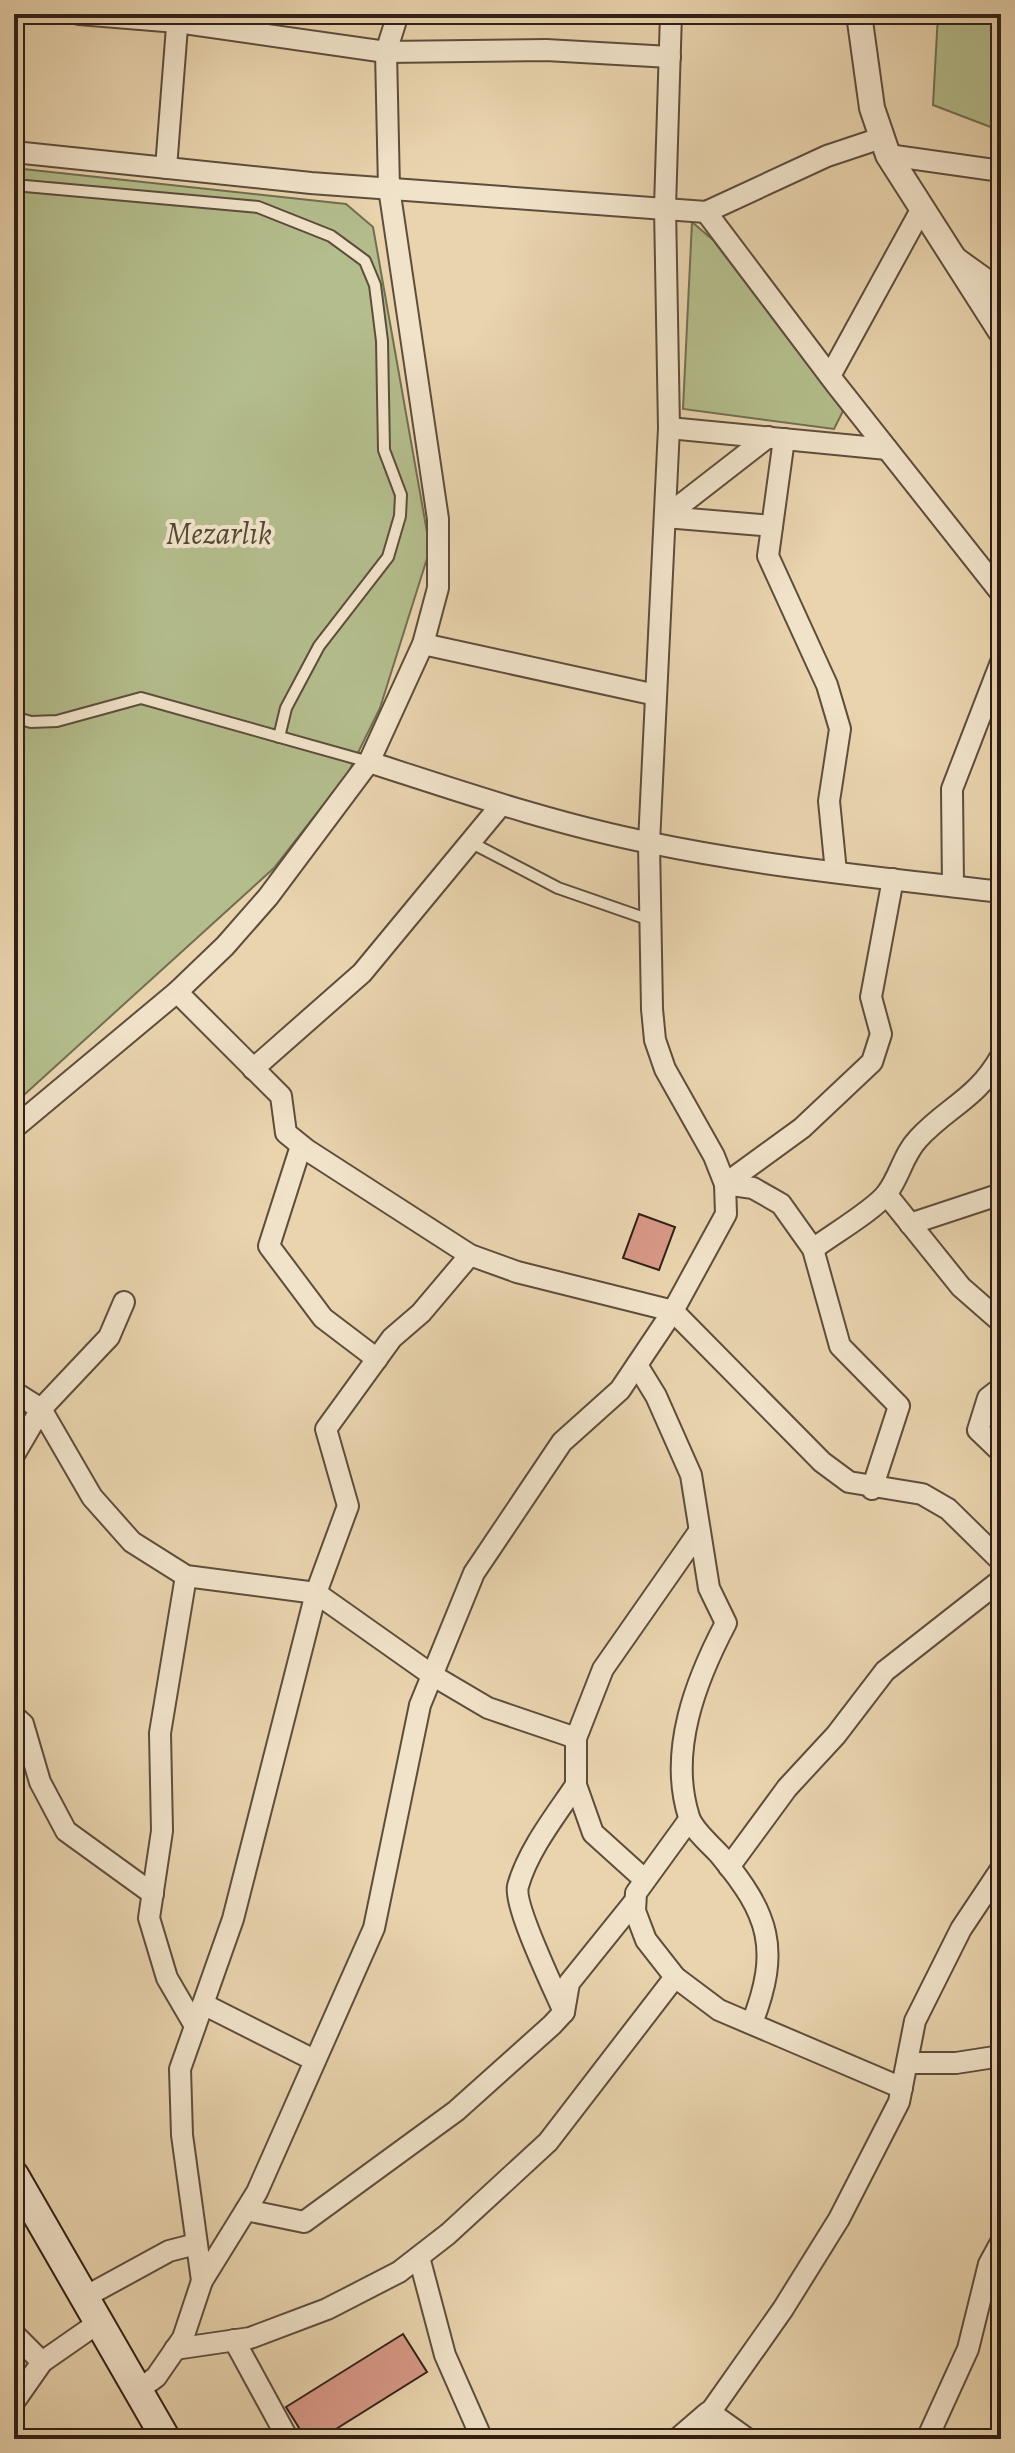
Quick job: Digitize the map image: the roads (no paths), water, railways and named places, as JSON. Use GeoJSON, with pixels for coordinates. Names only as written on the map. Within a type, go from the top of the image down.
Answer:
{"type":"FeatureCollection","features":[{"type":"Feature","properties":{"kind":"main road"},"geometry":{"type":"LineString","coordinates":[[14,2175],[166,2439]]}},
{"type":"Feature","properties":{"kind":"street"},"geometry":{"type":"LineString","coordinates":[[79,14],[178,18],[386,52],[546,50],[670,57]]}},
{"type":"Feature","properties":{"kind":"street"},"geometry":{"type":"LineString","coordinates":[[14,1128],[177,992],[225,946],[268,897],[369,762],[423,644],[438,588],[438,519],[389,188],[386,52],[398,14]]}},
{"type":"Feature","properties":{"kind":"street"},"geometry":{"type":"LineString","coordinates":[[137,2391],[156,2377],[183,2338],[202,2281],[246,2210],[374,1928],[420,1705],[474,1573],[562,1442],[620,1390],[673,1311],[726,1214],[725,1184],[714,1156],[665,1069],[655,1040],[649,843],[669,428],[665,207],[671,14]]}},
{"type":"Feature","properties":{"kind":"street"},"geometry":{"type":"LineString","coordinates":[[859,14],[872,108],[884,146],[921,210],[1001,332]]}},
{"type":"Feature","properties":{"kind":"street"},"geometry":{"type":"LineString","coordinates":[[166,168],[178,18]]}},
{"type":"Feature","properties":{"kind":"street"},"geometry":{"type":"LineString","coordinates":[[14,152],[389,188],[706,212],[827,156],[884,146],[1001,171]]}},
{"type":"Feature","properties":{"kind":"street"},"geometry":{"type":"LineString","coordinates":[[830,376],[921,210]]}},
{"type":"Feature","properties":{"kind":"street"},"geometry":{"type":"LineString","coordinates":[[706,212],[1001,593]]}},
{"type":"Feature","properties":{"kind":"street"},"geometry":{"type":"LineString","coordinates":[[947,251],[1001,290]]}},
{"type":"Feature","properties":{"kind":"street"},"geometry":{"type":"LineString","coordinates":[[669,428],[887,449]]}},
{"type":"Feature","properties":{"kind":"street"},"geometry":{"type":"LineString","coordinates":[[665,517],[776,438]]}},
{"type":"Feature","properties":{"kind":"street"},"geometry":{"type":"LineString","coordinates":[[776,438],[768,556],[821,671],[840,729],[829,801],[836,872]]}},
{"type":"Feature","properties":{"kind":"street"},"geometry":{"type":"LineString","coordinates":[[665,517],[772,526]]}},
{"type":"Feature","properties":{"kind":"street"},"geometry":{"type":"LineString","coordinates":[[423,644],[656,695]]}},
{"type":"Feature","properties":{"kind":"street"},"geometry":{"type":"LineString","coordinates":[[953,886],[952,789],[1001,662]]}},
{"type":"Feature","properties":{"kind":"street"},"geometry":{"type":"LineString","coordinates":[[369,762],[501,805],[649,843],[836,872],[1001,892]]}},
{"type":"Feature","properties":{"kind":"street"},"geometry":{"type":"LineString","coordinates":[[253,1069],[362,973],[501,805]]}},
{"type":"Feature","properties":{"kind":"street"},"geometry":{"type":"LineString","coordinates":[[725,1184],[802,1128],[872,1062],[881,1034],[871,997],[893,879]]}},
{"type":"Feature","properties":{"kind":"street"},"geometry":{"type":"LineString","coordinates":[[177,992],[281,1096],[286,1133],[376,1198],[470,1255],[517,1272],[673,1311],[822,1462],[849,1482],[872,1489],[896,1487],[922,1494],[948,1509],[1001,1561]]}},
{"type":"Feature","properties":{"kind":"street"},"geometry":{"type":"LineString","coordinates":[[813,1249],[887,1195],[904,1158],[919,1137],[965,1103],[990,1076],[1001,1056]]}},
{"type":"Feature","properties":{"kind":"street"},"geometry":{"type":"LineString","coordinates":[[301,1146],[269,1246],[323,1318],[377,1359]]}},
{"type":"Feature","properties":{"kind":"street"},"geometry":{"type":"LineString","coordinates":[[725,1184],[753,1188],[781,1204],[813,1249],[840,1346],[899,1406],[872,1489]]}},
{"type":"Feature","properties":{"kind":"street"},"geometry":{"type":"LineString","coordinates":[[910,1224],[1001,1194]]}},
{"type":"Feature","properties":{"kind":"street"},"geometry":{"type":"LineString","coordinates":[[887,1195],[961,1287],[1001,1322]]}},
{"type":"Feature","properties":{"kind":"street"},"geometry":{"type":"LineString","coordinates":[[202,2281],[182,2135],[180,2069],[233,1919],[316,1593],[348,1506],[326,1429],[377,1359],[470,1255]]}},
{"type":"Feature","properties":{"kind":"street"},"geometry":{"type":"LineString","coordinates":[[14,1455],[41,1409],[109,1337],[124,1302]]}},
{"type":"Feature","properties":{"kind":"street"},"geometry":{"type":"LineString","coordinates":[[637,1365],[656,1396],[691,1475],[709,1588],[726,1623],[706,1661],[689,1712],[681,1769],[689,1820],[729,1867],[764,1921],[769,1941],[765,1989],[752,2023]]}},
{"type":"Feature","properties":{"kind":"street"},"geometry":{"type":"LineString","coordinates":[[1001,1388],[988,1398],[978,1430],[1001,1452]]}},
{"type":"Feature","properties":{"kind":"street"},"geometry":{"type":"LineString","coordinates":[[14,1392],[41,1409],[92,1497],[132,1542],[186,1576],[316,1593],[432,1675],[488,1708],[576,1738]]}},
{"type":"Feature","properties":{"kind":"street"},"geometry":{"type":"LineString","coordinates":[[645,1880],[593,1833],[576,1785],[576,1738],[603,1669],[698,1533]]}},
{"type":"Feature","properties":{"kind":"street"},"geometry":{"type":"LineString","coordinates":[[186,1576],[160,1733],[162,1831],[149,1918],[167,1978],[195,2026]]}},
{"type":"Feature","properties":{"kind":"street"},"geometry":{"type":"LineString","coordinates":[[729,1867],[787,1788],[836,1735],[885,1671],[1001,1580]]}},
{"type":"Feature","properties":{"kind":"street"},"geometry":{"type":"LineString","coordinates":[[14,1716],[23,1724],[40,1782],[66,1831],[153,1894]]}},
{"type":"Feature","properties":{"kind":"street"},"geometry":{"type":"LineString","coordinates":[[564,2012],[523,1915],[517,1888],[546,1829],[576,1785]]}},
{"type":"Feature","properties":{"kind":"street"},"geometry":{"type":"LineString","coordinates":[[246,2210],[304,2222],[395,2159],[456,2111],[564,2012],[569,1983],[635,1901],[645,1880],[689,1820]]}},
{"type":"Feature","properties":{"kind":"street"},"geometry":{"type":"LineString","coordinates":[[680,2439],[709,2414],[783,2309],[839,2219],[899,2102],[915,2021],[961,1929],[1001,1869]]}},
{"type":"Feature","properties":{"kind":"street"},"geometry":{"type":"LineString","coordinates":[[635,1901],[635,1911],[646,1940],[675,1977],[719,2010],[902,2088]]}},
{"type":"Feature","properties":{"kind":"street"},"geometry":{"type":"LineString","coordinates":[[175,2349],[250,2338],[327,2309],[399,2272],[548,2142],[675,1977]]}},
{"type":"Feature","properties":{"kind":"street"},"geometry":{"type":"LineString","coordinates":[[203,2004],[314,2060]]}},
{"type":"Feature","properties":{"kind":"street"},"geometry":{"type":"LineString","coordinates":[[907,2063],[956,2063],[1001,2056]]}},
{"type":"Feature","properties":{"kind":"street"},"geometry":{"type":"LineString","coordinates":[[927,2439],[968,2349],[989,2264],[1001,2242]]}},
{"type":"Feature","properties":{"kind":"street"},"geometry":{"type":"LineString","coordinates":[[83,2298],[169,2251],[196,2244]]}},
{"type":"Feature","properties":{"kind":"street"},"geometry":{"type":"LineString","coordinates":[[419,2257],[445,2355],[482,2439]]}},
{"type":"Feature","properties":{"kind":"street"},"geometry":{"type":"LineString","coordinates":[[14,2402],[42,2362],[98,2323]]}},
{"type":"Feature","properties":{"kind":"street"},"geometry":{"type":"LineString","coordinates":[[14,2334],[42,2362]]}},
{"type":"Feature","properties":{"kind":"street"},"geometry":{"type":"LineString","coordinates":[[234,2340],[288,2439]]}},
{"type":"Feature","properties":{"kind":"street"},"geometry":{"type":"LineString","coordinates":[[709,2414],[744,2439]]}},
{"type":"Feature","properties":{"kind":"lane"},"geometry":{"type":"LineString","coordinates":[[14,185],[258,207],[331,236],[365,261],[375,285],[382,341],[384,450],[401,495],[400,516],[388,557],[319,646],[286,708],[279,737]]}},
{"type":"Feature","properties":{"kind":"lane"},"geometry":{"type":"LineString","coordinates":[[14,717],[31,722],[57,721],[141,698],[369,762]]}},
{"type":"Feature","properties":{"kind":"lane"},"geometry":{"type":"LineString","coordinates":[[470,842],[558,888],[650,920]]}},
{"type":"Feature","properties":{"kind":"park label","name":"Mezarlık"},"geometry":{"type":"Point","coordinates":[219,533]}}]}
